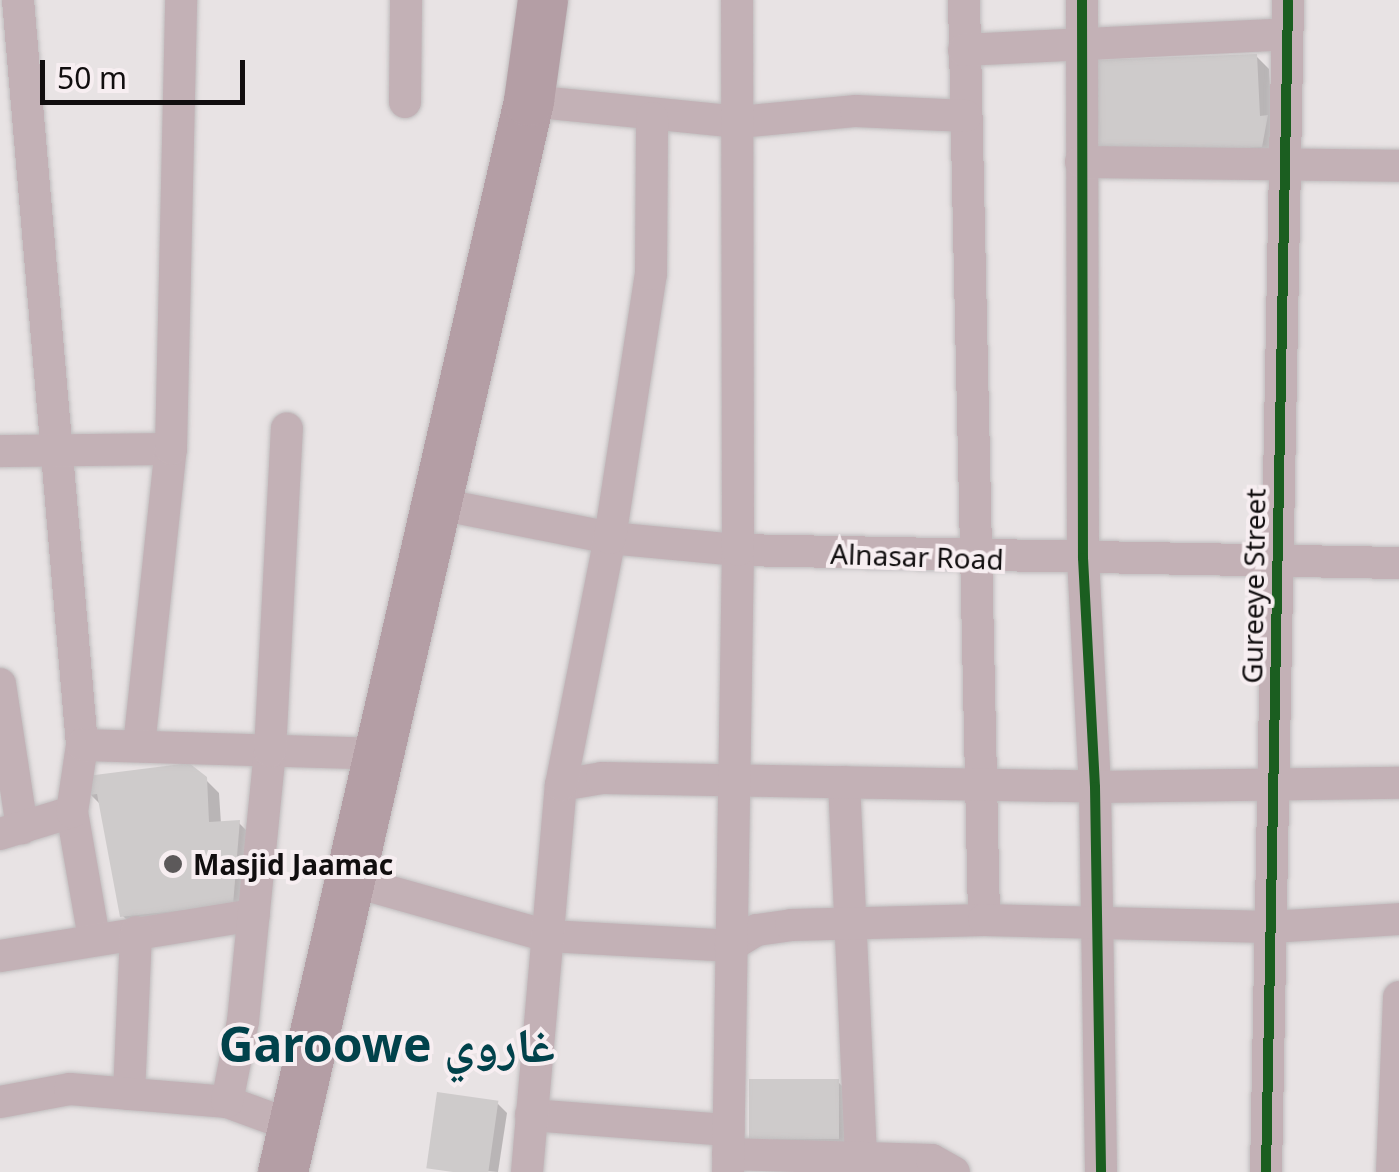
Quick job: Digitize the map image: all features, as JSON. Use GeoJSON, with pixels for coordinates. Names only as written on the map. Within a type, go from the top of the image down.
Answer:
{"type":"FeatureCollection","features":[{"type":"Feature","properties":{"kind":"main road"},"geometry":{"type":"LineString","coordinates":[[288,1149],[440,504],[529,101],[543,0]]}},
{"type":"Feature","properties":{"kind":"street"},"geometry":{"type":"LineString","coordinates":[[18,0],[37,272],[60,450],[82,745],[72,812],[94,938]]}},
{"type":"Feature","properties":{"kind":"street"},"geometry":{"type":"LineString","coordinates":[[139,746],[170,449],[181,0]]}},
{"type":"Feature","properties":{"kind":"street"},"geometry":{"type":"LineString","coordinates":[[406,0],[406,102]]}},
{"type":"Feature","properties":{"kind":"street"},"geometry":{"type":"LineString","coordinates":[[728,1152],[738,550],[737,0]]}},
{"type":"Feature","properties":{"kind":"street"},"geometry":{"type":"LineString","coordinates":[[964,0],[984,920]]}},
{"type":"Feature","properties":{"kind":"street"},"geometry":{"type":"LineString","coordinates":[[1082,0],[1079,42],[1083,558],[1096,787],[1101,1172]]}},
{"type":"Feature","properties":{"kind":"street","name":"Gureeye Street"},"geometry":{"type":"LineString","coordinates":[[1266,1172],[1288,0]]}},
{"type":"Feature","properties":{"kind":"street"},"geometry":{"type":"LineString","coordinates":[[964,50],[1286,34]]}},
{"type":"Feature","properties":{"kind":"street"},"geometry":{"type":"LineString","coordinates":[[529,101],[652,118],[739,122],[856,111],[966,116]]}},
{"type":"Feature","properties":{"kind":"street"},"geometry":{"type":"LineString","coordinates":[[527,1172],[561,785],[610,538],[650,274],[652,118]]}},
{"type":"Feature","properties":{"kind":"street"},"geometry":{"type":"LineString","coordinates":[[1081,162],[1399,166]]}},
{"type":"Feature","properties":{"kind":"street"},"geometry":{"type":"LineString","coordinates":[[227,1102],[254,916],[270,751],[287,428]]}},
{"type":"Feature","properties":{"kind":"street"},"geometry":{"type":"LineString","coordinates":[[0,451],[170,449]]}},
{"type":"Feature","properties":{"kind":"street","name":"Alnasar Road"},"geometry":{"type":"LineString","coordinates":[[440,504],[610,538],[738,550],[976,560],[1399,563]]}},
{"type":"Feature","properties":{"kind":"street"},"geometry":{"type":"LineString","coordinates":[[0,684],[11,831],[72,812]]}},
{"type":"Feature","properties":{"kind":"street"},"geometry":{"type":"LineString","coordinates":[[82,745],[382,754]]}},
{"type":"Feature","properties":{"kind":"street"},"geometry":{"type":"LineString","coordinates":[[561,785],[602,778],[1096,787],[1399,783]]}},
{"type":"Feature","properties":{"kind":"street"},"geometry":{"type":"LineString","coordinates":[[844,782],[860,1158]]}},
{"type":"Feature","properties":{"kind":"street"},"geometry":{"type":"LineString","coordinates":[[352,881],[548,936],[730,946],[756,930],[848,924],[984,920],[1270,928],[1399,919]]}},
{"type":"Feature","properties":{"kind":"street"},"geometry":{"type":"LineString","coordinates":[[0,956],[94,938],[254,916]]}},
{"type":"Feature","properties":{"kind":"street"},"geometry":{"type":"LineString","coordinates":[[130,1094],[136,932]]}},
{"type":"Feature","properties":{"kind":"street"},"geometry":{"type":"LineString","coordinates":[[1392,1172],[1399,997]]}},
{"type":"Feature","properties":{"kind":"street"},"geometry":{"type":"LineString","coordinates":[[0,1102],[70,1089],[227,1102],[288,1149]]}},
{"type":"Feature","properties":{"kind":"street"},"geometry":{"type":"LineString","coordinates":[[531,1116],[728,1152],[932,1160],[954,1172]]}},
{"type":"Feature","properties":{"kind":"building"},"geometry":{"type":"Polygon","coordinates":[[[1257,54],[1260,116],[1268,115],[1262,147],[1099,154],[1096,60],[1257,54]]]}},
{"type":"Feature","properties":{"kind":"building","name":"Masjid Jaamac"},"geometry":{"type":"Polygon","coordinates":[[[189,763],[207,777],[209,822],[240,820],[233,905],[120,917],[97,794],[89,795],[87,776],[189,763]]]}},
{"type":"Feature","properties":{"kind":"building"},"geometry":{"type":"Polygon","coordinates":[[[749,1079],[839,1079],[839,1139],[749,1139],[749,1079]]]}},
{"type":"Feature","properties":{"kind":"building"},"geometry":{"type":"Polygon","coordinates":[[[437,1092],[498,1101],[488,1172],[426,1168],[437,1092]]]}},
{"type":"Feature","properties":{"kind":"cycle path"},"geometry":{"type":"LineString","coordinates":[[1082,0],[1083,558],[1095,787],[1101,1172]]}},
{"type":"Feature","properties":{"kind":"cycle path"},"geometry":{"type":"LineString","coordinates":[[1266,1172],[1288,0]]}},
{"type":"Feature","properties":{"kind":"place","name":"Masjid Jaamac"},"geometry":{"type":"Point","coordinates":[173,864]}},
{"type":"Feature","properties":{"kind":"district","name":"Garoowe غاروي"},"geometry":{"type":"Point","coordinates":[387,1044]}}]}
